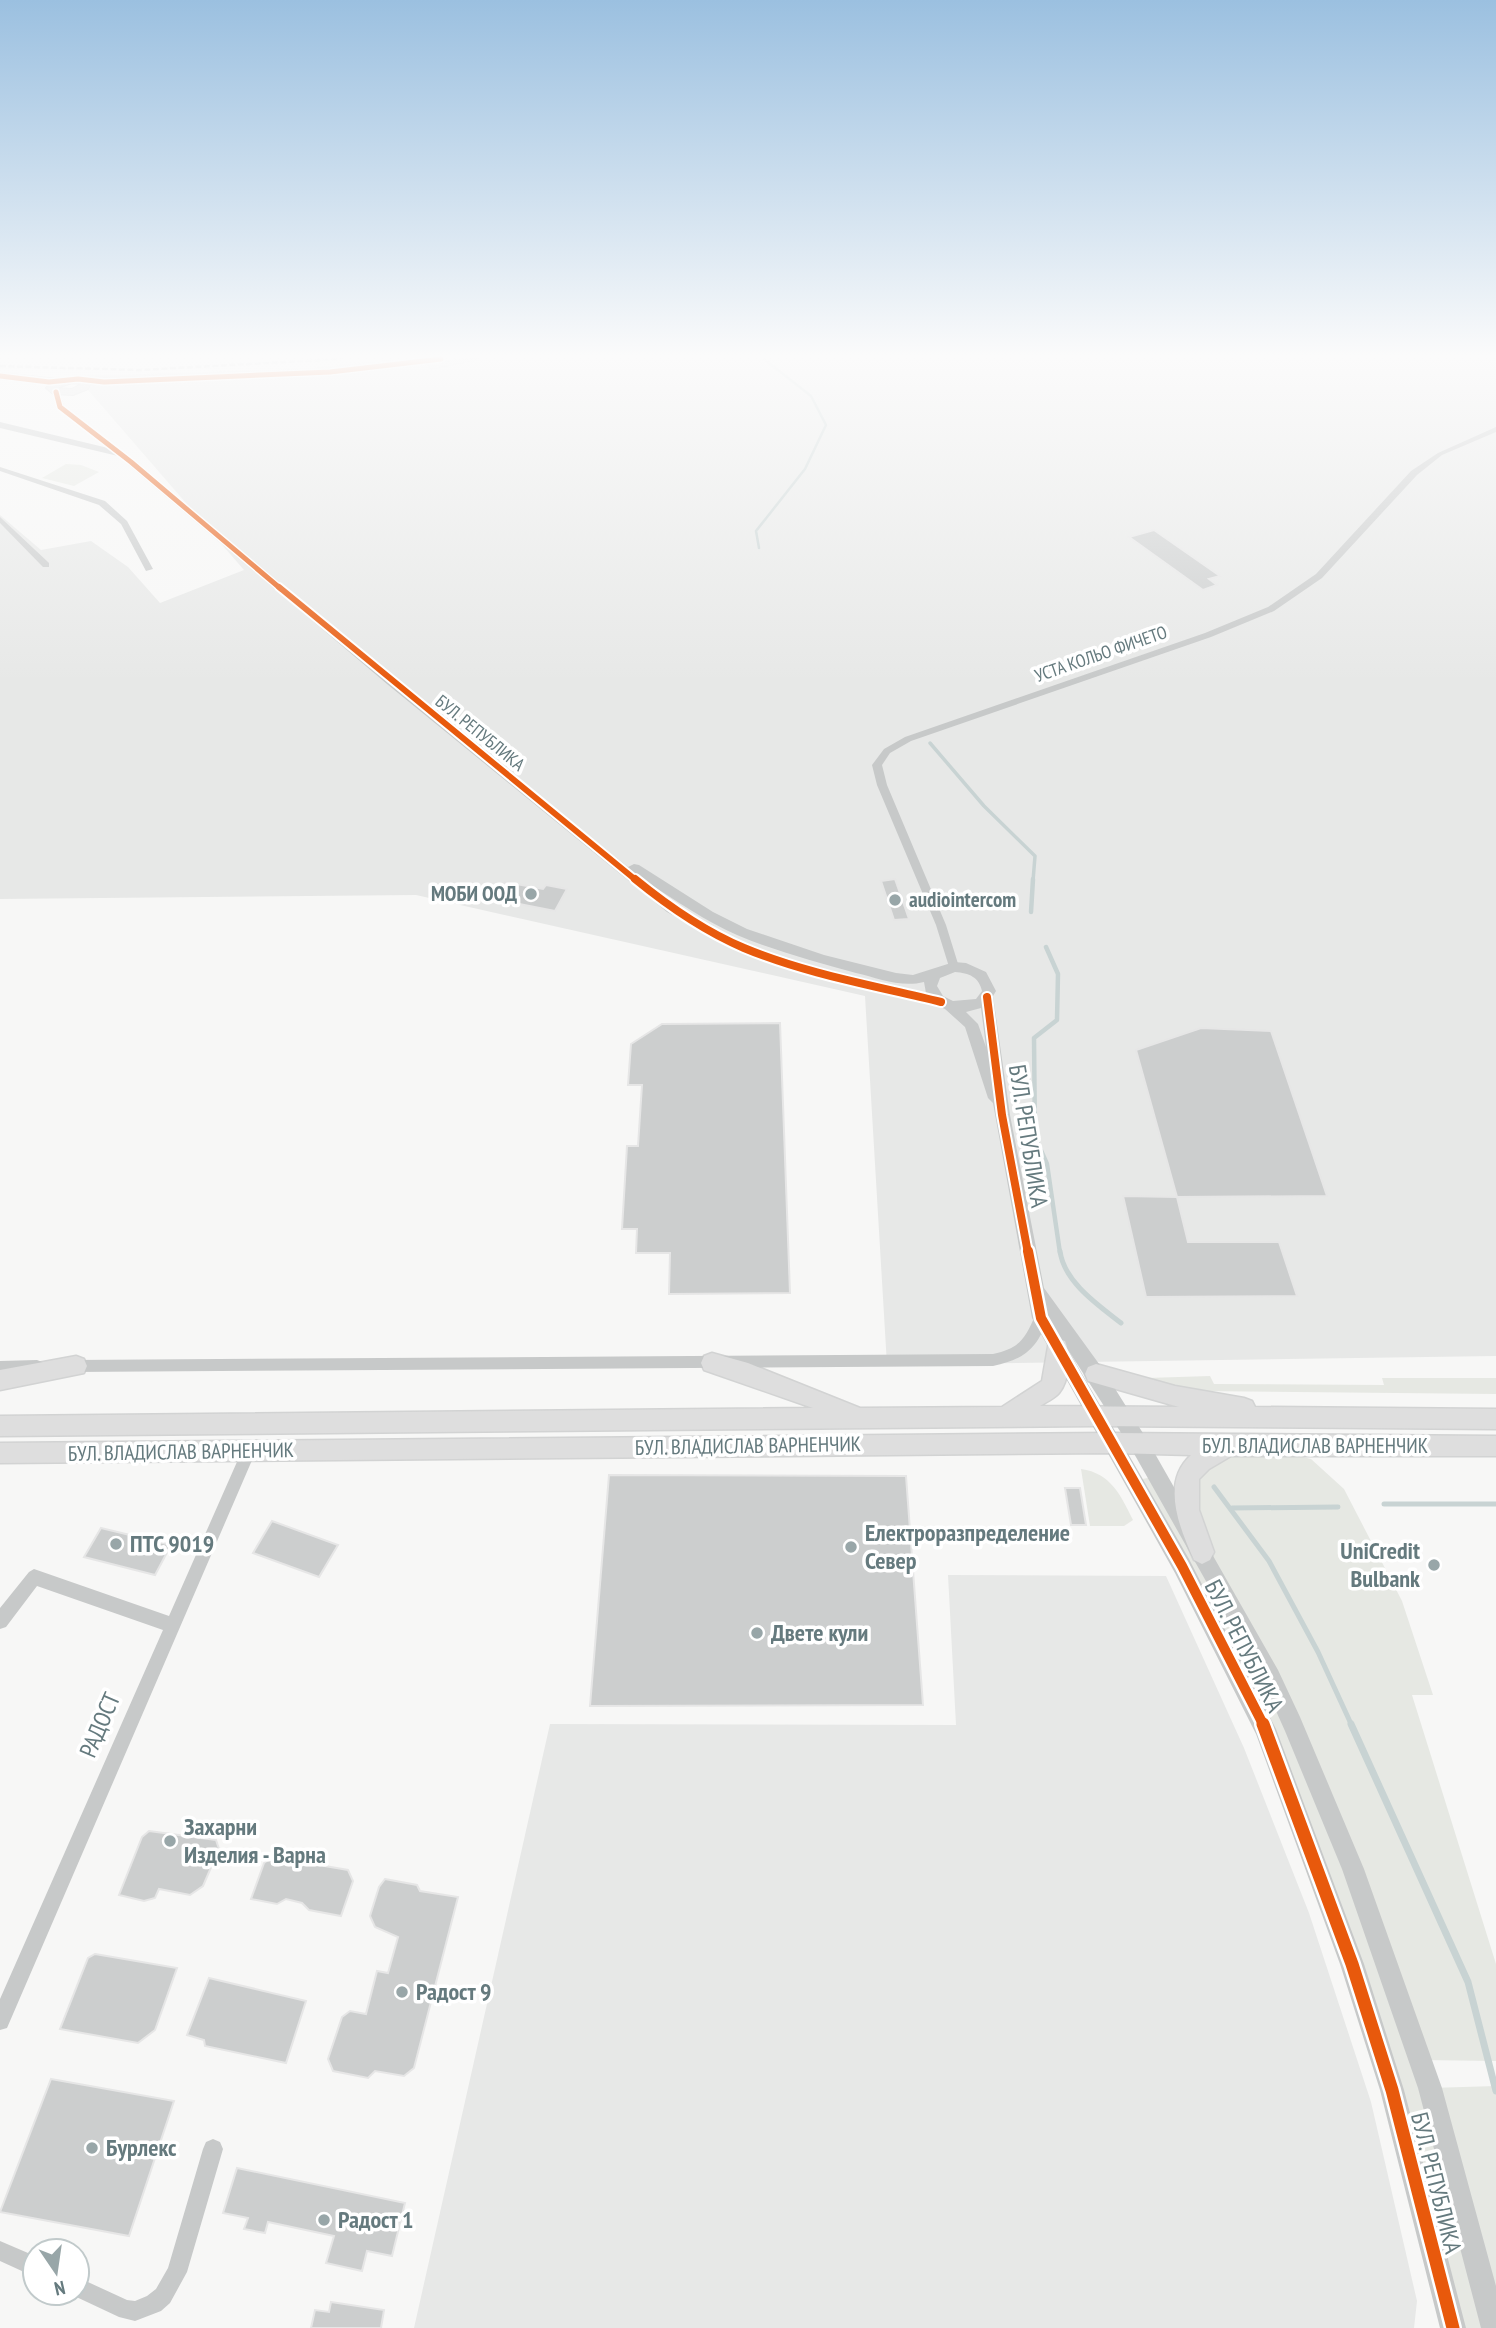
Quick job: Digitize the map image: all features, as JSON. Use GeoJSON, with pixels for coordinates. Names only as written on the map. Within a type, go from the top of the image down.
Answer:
{"type":"FeatureCollection","features":[{"type":"Feature","properties":{"kind":"main road"},"geometry":{"type":"LineString","coordinates":[[1005,1417],[1051,1387],[1056,1373],[1057,1348]]}},
{"type":"Feature","properties":{"kind":"main road"},"geometry":{"type":"LineString","coordinates":[[712,1363],[748,1373],[862,1418]]}},
{"type":"Feature","properties":{"kind":"main road"},"geometry":{"type":"LineString","coordinates":[[0,1380],[76,1366]]}},
{"type":"Feature","properties":{"kind":"main road"},"geometry":{"type":"LineString","coordinates":[[1096,1374],[1175,1396],[1300,1418]]}},
{"type":"Feature","properties":{"kind":"main road","name":"БУЛ. ВЛАДИСЛАВ ВАРНЕНЧИК"},"geometry":{"type":"LineString","coordinates":[[0,1426],[1095,1416],[1496,1419]]}},
{"type":"Feature","properties":{"kind":"main road","name":"БУЛ. ВЛАДИСЛАВ ВАРНЕНЧИК"},"geometry":{"type":"LineString","coordinates":[[0,1453],[1111,1443],[1496,1446]]}},
{"type":"Feature","properties":{"kind":"main road"},"geometry":{"type":"LineString","coordinates":[[1202,1552],[1187,1509],[1185,1486],[1195,1465],[1228,1446]]}},
{"type":"Feature","properties":{"kind":"street","name":"БУЛ. РЕПУБЛИКА"},"geometry":{"type":"LineString","coordinates":[[137,468],[387,678],[672,909],[727,941],[794,965],[945,1004],[972,1007],[987,997]]}},
{"type":"Feature","properties":{"kind":"street","name":"УСТА КОЛЬО ФИЧЕТО"},"geometry":{"type":"LineString","coordinates":[[954,967],[941,925],[882,785],[877,765],[887,751],[908,739],[1208,635],[1279,605],[1319,576],[1421,468]]}},
{"type":"Feature","properties":{"kind":"street"},"geometry":{"type":"LineString","coordinates":[[0,469],[102,503],[124,523],[149,569]]}},
{"type":"Feature","properties":{"kind":"street"},"geometry":{"type":"LineString","coordinates":[[0,519],[46,565]]}},
{"type":"Feature","properties":{"kind":"street","name":"БУЛ. РЕПУБЛИКА"},"geometry":{"type":"LineString","coordinates":[[568,824],[672,893],[742,932],[800,952],[896,978],[913,979],[954,967],[972,969],[989,984],[987,997],[1002,1115],[1041,1318],[1182,1566],[1265,1729],[1352,1964],[1392,2090],[1452,2328]]}},
{"type":"Feature","properties":{"kind":"street"},"geometry":{"type":"LineString","coordinates":[[934,975],[931,992],[945,1004]]}},
{"type":"Feature","properties":{"kind":"street","name":"БУЛ. РЕПУБЛИКА"},"geometry":{"type":"LineString","coordinates":[[945,1004],[971,1024],[1002,1115]]}},
{"type":"Feature","properties":{"kind":"street","name":"БУЛ. РЕПУБЛИКА"},"geometry":{"type":"LineString","coordinates":[[1033,1284],[1096,1374],[1139,1444],[1202,1552],[1293,1724],[1353,1869],[1430,2088],[1494,2328]]}},
{"type":"Feature","properties":{"kind":"street"},"geometry":{"type":"LineString","coordinates":[[0,1367],[993,1360],[1018,1354],[1028,1346],[1041,1318]]}},
{"type":"Feature","properties":{"kind":"street","name":"РАДОСТ"},"geometry":{"type":"LineString","coordinates":[[0,2021],[249,1451]]}},
{"type":"Feature","properties":{"kind":"street"},"geometry":{"type":"LineString","coordinates":[[0,1621],[34,1577],[172,1625]]}},
{"type":"Feature","properties":{"kind":"street"},"geometry":{"type":"LineString","coordinates":[[91,2294],[125,2310],[135,2311],[154,2304],[163,2296],[177,2272],[213,2149]]}},
{"type":"Feature","properties":{"kind":"street"},"geometry":{"type":"LineString","coordinates":[[0,2251],[21,2261]]}},
{"type":"Feature","properties":{"kind":"shaded area"},"geometry":{"type":"Polygon","coordinates":[[[60,468],[88,468],[99,472],[74,486],[42,478],[60,468]]]}},
{"type":"Feature","properties":{"kind":"shaded area"},"geometry":{"type":"Polygon","coordinates":[[[155,468],[1496,468],[1496,1356],[887,1365],[865,996],[416,895],[0,899],[0,515],[41,550],[91,541],[128,567],[160,603],[244,570],[155,468]]]}},
{"type":"Feature","properties":{"kind":"shaded area"},"geometry":{"type":"Polygon","coordinates":[[[1210,1376],[1214,1384],[1384,1385],[1382,1378],[1496,1378],[1496,1394],[1195,1391],[1147,1378],[1210,1376]]]}},
{"type":"Feature","properties":{"kind":"shaded area"},"geometry":{"type":"Polygon","coordinates":[[[1262,1447],[1311,1459],[1344,1489],[1402,1601],[1433,1695],[1412,1695],[1496,1964],[1496,2061],[1420,2060],[1430,2088],[1496,2086],[1496,2328],[1453,2328],[1392,2090],[1265,1729],[1133,1481],[1157,1476],[1200,1548],[1195,1466],[1262,1447]]]}},
{"type":"Feature","properties":{"kind":"shaded area"},"geometry":{"type":"Polygon","coordinates":[[[1081,1469],[1100,1475],[1114,1487],[1133,1520],[1124,1526],[1090,1526],[1081,1469]]]}},
{"type":"Feature","properties":{"kind":"shaded area"},"geometry":{"type":"Polygon","coordinates":[[[948,1575],[1166,1576],[1244,1748],[1309,1913],[1371,2102],[1417,2301],[1414,2328],[414,2328],[550,1724],[956,1725],[948,1575]]]}},
{"type":"Feature","properties":{"kind":"building"},"geometry":{"type":"Polygon","coordinates":[[[1154,530],[1220,576],[1209,579],[1217,585],[1203,590],[1129,537],[1154,530]]]}},
{"type":"Feature","properties":{"kind":"building","name":"audiointercom"},"geometry":{"type":"Polygon","coordinates":[[[895,879],[909,919],[894,920],[881,881],[895,879]]]}},
{"type":"Feature","properties":{"kind":"building","name":"МОБИ ООД"},"geometry":{"type":"Polygon","coordinates":[[[505,882],[543,889],[546,885],[567,889],[555,911],[494,899],[505,882]]]}},
{"type":"Feature","properties":{"kind":"building"},"geometry":{"type":"Polygon","coordinates":[[[780,1023],[790,1293],[669,1294],[670,1253],[636,1253],[637,1229],[622,1229],[627,1146],[638,1146],[642,1085],[628,1085],[631,1044],[662,1024],[780,1023]]]}},
{"type":"Feature","properties":{"kind":"building"},"geometry":{"type":"Polygon","coordinates":[[[1201,1028],[1271,1031],[1327,1196],[1177,1197],[1136,1050],[1201,1028]]]}},
{"type":"Feature","properties":{"kind":"building"},"geometry":{"type":"Polygon","coordinates":[[[1123,1196],[1177,1197],[1188,1242],[1279,1242],[1297,1296],[1146,1297],[1123,1196]]]}},
{"type":"Feature","properties":{"kind":"building","name":"Двете кули"},"geometry":{"type":"Polygon","coordinates":[[[609,1475],[906,1476],[923,1705],[590,1706],[609,1475]]]}},
{"type":"Feature","properties":{"kind":"building"},"geometry":{"type":"Polygon","coordinates":[[[1065,1488],[1080,1488],[1086,1525],[1071,1525],[1065,1488]]]}},
{"type":"Feature","properties":{"kind":"building"},"geometry":{"type":"Polygon","coordinates":[[[272,1521],[338,1545],[319,1577],[253,1553],[272,1521]]]}},
{"type":"Feature","properties":{"kind":"building"},"geometry":{"type":"Polygon","coordinates":[[[101,1528],[171,1545],[155,1575],[84,1557],[101,1528]]]}},
{"type":"Feature","properties":{"kind":"building"},"geometry":{"type":"Polygon","coordinates":[[[149,1831],[216,1840],[219,1849],[203,1886],[190,1895],[159,1889],[155,1898],[144,1901],[119,1895],[142,1837],[149,1831]]]}},
{"type":"Feature","properties":{"kind":"building"},"geometry":{"type":"Polygon","coordinates":[[[272,1857],[348,1870],[353,1881],[341,1916],[309,1910],[302,1903],[286,1899],[277,1904],[251,1899],[264,1863],[272,1857]]]}},
{"type":"Feature","properties":{"kind":"building","name":"Радост 9"},"geometry":{"type":"Polygon","coordinates":[[[385,1879],[417,1885],[420,1891],[458,1897],[414,2068],[404,2076],[375,2071],[368,2078],[333,2071],[328,2059],[342,2017],[350,2011],[366,2014],[377,1971],[388,1973],[398,1937],[375,1927],[370,1916],[379,1887],[385,1879]]]}},
{"type":"Feature","properties":{"kind":"building"},"geometry":{"type":"Polygon","coordinates":[[[95,1954],[177,1968],[155,2030],[138,2043],[60,2029],[88,1958],[95,1954]]]}},
{"type":"Feature","properties":{"kind":"building"},"geometry":{"type":"Polygon","coordinates":[[[209,1978],[306,2001],[286,2063],[205,2046],[204,2040],[187,2035],[209,1978]]]}},
{"type":"Feature","properties":{"kind":"building","name":"Бурлекс"},"geometry":{"type":"Polygon","coordinates":[[[51,2079],[174,2101],[129,2236],[0,2212],[51,2079]]]}},
{"type":"Feature","properties":{"kind":"building","name":"Радост 1"},"geometry":{"type":"Polygon","coordinates":[[[237,2168],[405,2203],[392,2256],[367,2251],[362,2271],[326,2263],[334,2236],[268,2222],[265,2233],[244,2229],[248,2218],[223,2213],[237,2168]]]}},
{"type":"Feature","properties":{"kind":"building"},"geometry":{"type":"Polygon","coordinates":[[[331,2302],[384,2310],[381,2328],[311,2328],[315,2310],[329,2312],[331,2302]]]}},
{"type":"Feature","properties":{"kind":"waterway"},"geometry":{"type":"LineString","coordinates":[[759,548],[756,531],[806,468]]}},
{"type":"Feature","properties":{"kind":"waterway"},"geometry":{"type":"LineString","coordinates":[[930,743],[984,806],[1035,856],[1033,881]]}},
{"type":"Feature","properties":{"kind":"waterway"},"geometry":{"type":"LineString","coordinates":[[1031,912],[1033,879]]}},
{"type":"Feature","properties":{"kind":"waterway"},"geometry":{"type":"LineString","coordinates":[[1046,947],[1058,974],[1057,1020],[1034,1038],[1035,1137],[1047,1164],[1060,1253]]}},
{"type":"Feature","properties":{"kind":"waterway"},"geometry":{"type":"LineString","coordinates":[[1060,1251],[1075,1283],[1121,1323]]}},
{"type":"Feature","properties":{"kind":"waterway"},"geometry":{"type":"LineString","coordinates":[[1214,1487],[1269,1561],[1318,1652],[1352,1726]]}},
{"type":"Feature","properties":{"kind":"waterway"},"geometry":{"type":"LineString","coordinates":[[1384,1504],[1496,1504]]}},
{"type":"Feature","properties":{"kind":"waterway"},"geometry":{"type":"LineString","coordinates":[[1232,1508],[1338,1507]]}},
{"type":"Feature","properties":{"kind":"waterway"},"geometry":{"type":"LineString","coordinates":[[1351,1724],[1468,1982],[1496,2091]]}},
{"type":"Feature","properties":{"kind":"cycle path"},"geometry":{"type":"LineString","coordinates":[[138,468],[391,682],[672,909],[744,948],[825,973],[941,1002]]}},
{"type":"Feature","properties":{"kind":"cycle path"},"geometry":{"type":"LineString","coordinates":[[987,997],[1002,1115],[1041,1318],[1182,1566],[1265,1729],[1352,1964],[1392,2090],[1453,2328]]}},
{"type":"Feature","properties":{"kind":"place","name":"МОБИ ООД"},"geometry":{"type":"Point","coordinates":[531,894]}},
{"type":"Feature","properties":{"kind":"place","name":"audiointercom"},"geometry":{"type":"Point","coordinates":[895,900]}},
{"type":"Feature","properties":{"kind":"place","name":"ПТС 9019"},"geometry":{"type":"Point","coordinates":[116,1544]}},
{"type":"Feature","properties":{"kind":"place","name":"Електроразпределение Север"},"geometry":{"type":"Point","coordinates":[851,1547]}},
{"type":"Feature","properties":{"kind":"place","name":"UniCredit Bulbank"},"geometry":{"type":"Point","coordinates":[1434,1565]}},
{"type":"Feature","properties":{"kind":"place","name":"Двете кули"},"geometry":{"type":"Point","coordinates":[757,1633]}},
{"type":"Feature","properties":{"kind":"place","name":"Захарни Изделия - Варна"},"geometry":{"type":"Point","coordinates":[170,1841]}},
{"type":"Feature","properties":{"kind":"place","name":"Радост 9"},"geometry":{"type":"Point","coordinates":[402,1992]}},
{"type":"Feature","properties":{"kind":"place","name":"Бурлекс"},"geometry":{"type":"Point","coordinates":[92,2148]}},
{"type":"Feature","properties":{"kind":"place","name":"Радост 1"},"geometry":{"type":"Point","coordinates":[324,2220]}}]}
